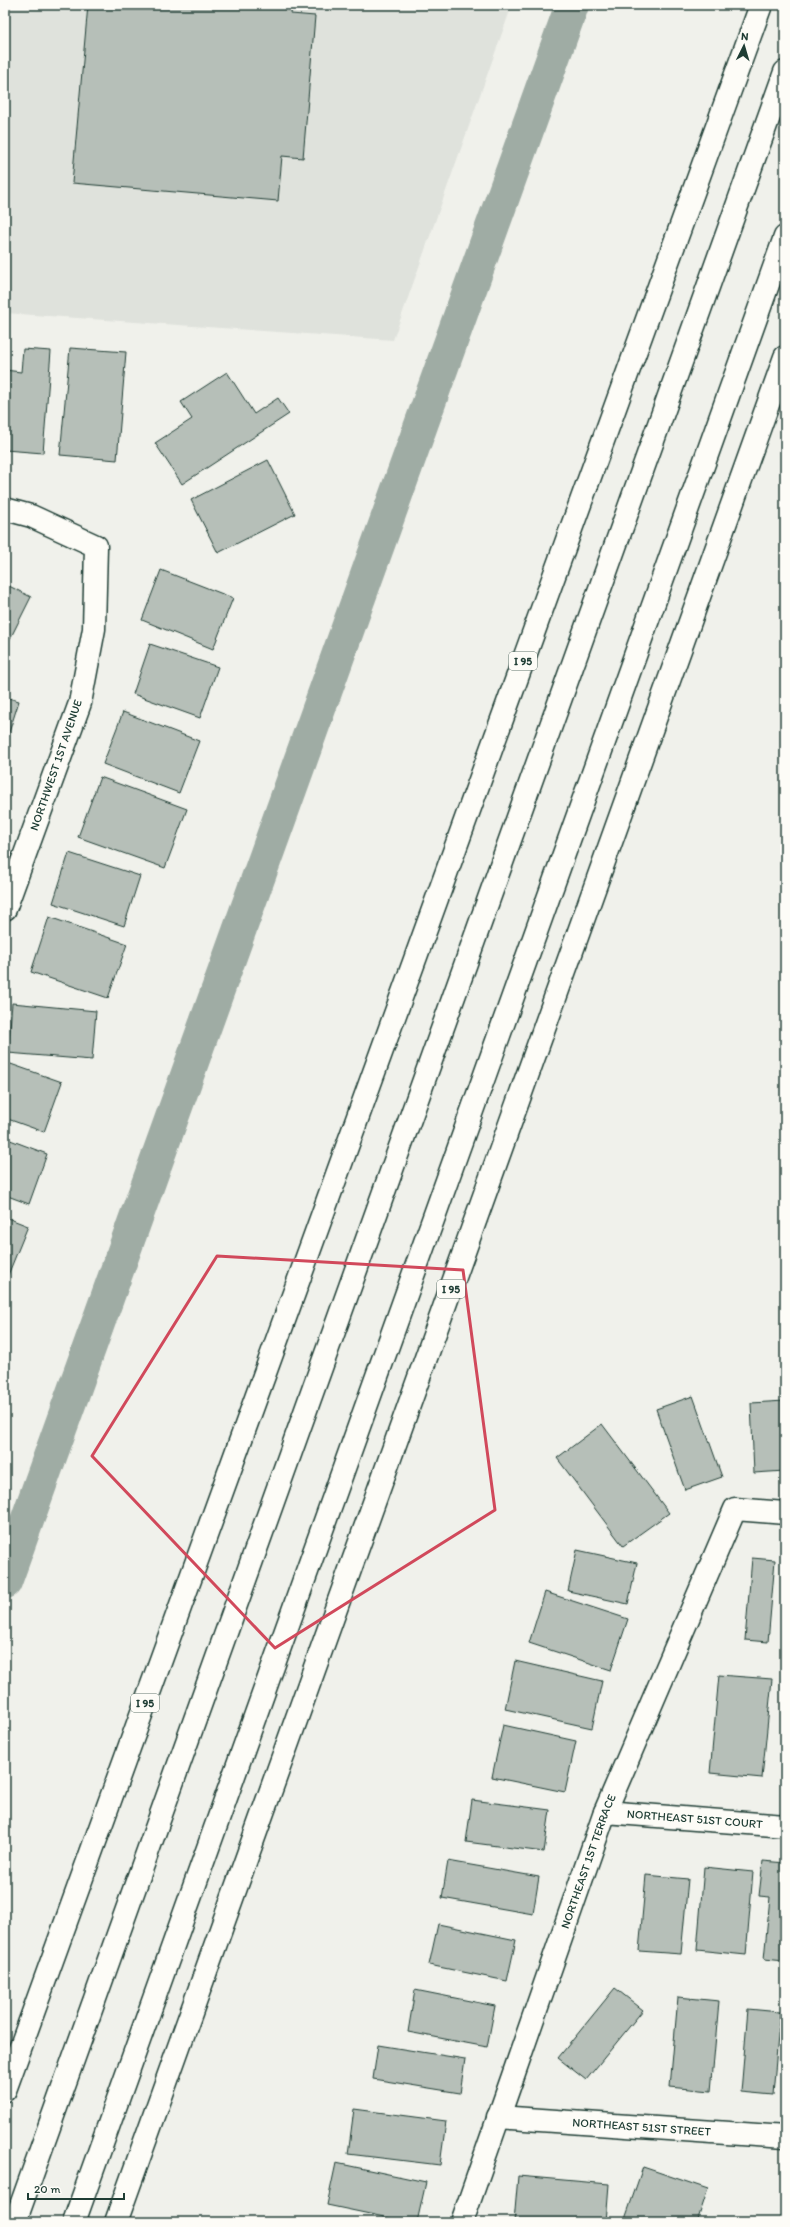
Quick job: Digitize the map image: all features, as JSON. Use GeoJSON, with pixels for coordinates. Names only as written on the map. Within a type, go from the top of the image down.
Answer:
{"type":"FeatureCollection","features":[{"type":"Feature","properties":{"kind":"main road","name":"I 95"},"geometry":{"type":"LineString","coordinates":[[5,2090],[760,5]]}},
{"type":"Feature","properties":{"kind":"main road"},"geometry":{"type":"LineString","coordinates":[[15,2222],[785,72]]}},
{"type":"Feature","properties":{"kind":"main road"},"geometry":{"type":"LineString","coordinates":[[74,2222],[785,237]]}},
{"type":"Feature","properties":{"kind":"main road","name":"I 95"},"geometry":{"type":"LineString","coordinates":[[116,2222],[785,357]]}},
{"type":"Feature","properties":{"kind":"main road","name":"NORTHWEST 1ST AVENUE"},"geometry":{"type":"LineString","coordinates":[[5,509],[31,516],[96,546],[94,629],[80,703],[5,909]]}},
{"type":"Feature","properties":{"kind":"main road","name":"NORTHEAST 1ST TERRACE"},"geometry":{"type":"LineString","coordinates":[[462,2222],[605,1812],[735,1509],[785,1513]]}},
{"type":"Feature","properties":{"kind":"main road","name":"NORTHEAST 51ST COURT"},"geometry":{"type":"LineString","coordinates":[[605,1812],[785,1826]]}},
{"type":"Feature","properties":{"kind":"main road","name":"NORTHEAST 51ST STREET"},"geometry":{"type":"LineString","coordinates":[[498,2117],[785,2137]]}},
{"type":"Feature","properties":{"kind":"highlighted area"},"geometry":{"type":"Polygon","coordinates":[[[217,1256],[463,1270],[495,1510],[275,1648],[92,1456],[217,1256]]]}},
{"type":"Feature","properties":{"kind":"shaded area"},"geometry":{"type":"Polygon","coordinates":[[[5,5],[512,5],[393,340],[5,313],[5,5]]]}},
{"type":"Feature","properties":{"kind":"building"},"geometry":{"type":"Polygon","coordinates":[[[88,5],[292,5],[291,14],[315,16],[303,158],[282,156],[278,201],[72,183],[88,5]]]}},
{"type":"Feature","properties":{"kind":"building"},"geometry":{"type":"Polygon","coordinates":[[[70,348],[126,352],[117,460],[60,455],[70,348]]]}},
{"type":"Feature","properties":{"kind":"building"},"geometry":{"type":"Polygon","coordinates":[[[23,349],[51,351],[43,453],[5,450],[5,370],[21,372],[23,349]]]}},
{"type":"Feature","properties":{"kind":"building"},"geometry":{"type":"Polygon","coordinates":[[[227,372],[254,414],[278,398],[289,414],[182,484],[155,443],[192,419],[181,402],[227,372]]]}},
{"type":"Feature","properties":{"kind":"building"},"geometry":{"type":"Polygon","coordinates":[[[268,460],[295,514],[218,553],[191,500],[268,460]]]}},
{"type":"Feature","properties":{"kind":"building"},"geometry":{"type":"Polygon","coordinates":[[[161,570],[233,598],[213,649],[142,620],[161,570]]]}},
{"type":"Feature","properties":{"kind":"building"},"geometry":{"type":"Polygon","coordinates":[[[5,584],[31,597],[8,643],[5,641],[5,584]]]}},
{"type":"Feature","properties":{"kind":"building"},"geometry":{"type":"Polygon","coordinates":[[[150,644],[218,667],[200,718],[133,694],[150,644]]]}},
{"type":"Feature","properties":{"kind":"building"},"geometry":{"type":"Polygon","coordinates":[[[5,697],[19,701],[5,745],[5,697]]]}},
{"type":"Feature","properties":{"kind":"building"},"geometry":{"type":"Polygon","coordinates":[[[123,712],[199,741],[179,793],[103,764],[123,712]]]}},
{"type":"Feature","properties":{"kind":"building"},"geometry":{"type":"Polygon","coordinates":[[[100,777],[187,809],[165,868],[78,837],[100,777]]]}},
{"type":"Feature","properties":{"kind":"building"},"geometry":{"type":"Polygon","coordinates":[[[69,853],[140,876],[124,926],[53,903],[69,853]]]}},
{"type":"Feature","properties":{"kind":"building"},"geometry":{"type":"Polygon","coordinates":[[[49,917],[127,944],[108,998],[31,972],[49,917]]]}},
{"type":"Feature","properties":{"kind":"building"},"geometry":{"type":"Polygon","coordinates":[[[12,1003],[96,1011],[92,1060],[8,1053],[12,1003]]]}},
{"type":"Feature","properties":{"kind":"building"},"geometry":{"type":"Polygon","coordinates":[[[5,1062],[62,1082],[44,1132],[5,1118],[5,1062]]]}},
{"type":"Feature","properties":{"kind":"building"},"geometry":{"type":"Polygon","coordinates":[[[5,1138],[47,1154],[29,1204],[5,1195],[5,1138]]]}},
{"type":"Feature","properties":{"kind":"building"},"geometry":{"type":"Polygon","coordinates":[[[5,1217],[28,1226],[8,1275],[5,1273],[5,1217]]]}},
{"type":"Feature","properties":{"kind":"building"},"geometry":{"type":"Polygon","coordinates":[[[693,1396],[722,1477],[685,1490],[656,1409],[693,1396]]]}},
{"type":"Feature","properties":{"kind":"building"},"geometry":{"type":"Polygon","coordinates":[[[785,1401],[785,1471],[754,1473],[751,1403],[785,1401]]]}},
{"type":"Feature","properties":{"kind":"building"},"geometry":{"type":"Polygon","coordinates":[[[602,1424],[669,1513],[623,1546],[557,1458],[602,1424]]]}},
{"type":"Feature","properties":{"kind":"building"},"geometry":{"type":"Polygon","coordinates":[[[577,1550],[637,1563],[628,1604],[568,1591],[577,1550]]]}},
{"type":"Feature","properties":{"kind":"building"},"geometry":{"type":"Polygon","coordinates":[[[752,1558],[775,1560],[768,1642],[745,1640],[752,1558]]]}},
{"type":"Feature","properties":{"kind":"building"},"geometry":{"type":"Polygon","coordinates":[[[545,1592],[628,1619],[611,1670],[529,1643],[545,1592]]]}},
{"type":"Feature","properties":{"kind":"building"},"geometry":{"type":"Polygon","coordinates":[[[515,1661],[602,1681],[592,1728],[505,1709],[515,1661]]]}},
{"type":"Feature","properties":{"kind":"building"},"geometry":{"type":"Polygon","coordinates":[[[719,1675],[772,1679],[762,1778],[710,1773],[719,1675]]]}},
{"type":"Feature","properties":{"kind":"building"},"geometry":{"type":"Polygon","coordinates":[[[503,1725],[576,1741],[565,1792],[492,1777],[503,1725]]]}},
{"type":"Feature","properties":{"kind":"building"},"geometry":{"type":"Polygon","coordinates":[[[785,1731],[785,1764],[782,1764],[785,1731]]]}},
{"type":"Feature","properties":{"kind":"building"},"geometry":{"type":"Polygon","coordinates":[[[472,1800],[550,1810],[544,1852],[466,1842],[472,1800]]]}},
{"type":"Feature","properties":{"kind":"building"},"geometry":{"type":"Polygon","coordinates":[[[448,1861],[539,1877],[533,1914],[442,1898],[448,1861]]]}},
{"type":"Feature","properties":{"kind":"building"},"geometry":{"type":"Polygon","coordinates":[[[763,1861],[785,1863],[785,1961],[764,1959],[770,1897],[759,1896],[763,1861]]]}},
{"type":"Feature","properties":{"kind":"building"},"geometry":{"type":"Polygon","coordinates":[[[704,1867],[753,1872],[746,1955],[697,1950],[704,1867]]]}},
{"type":"Feature","properties":{"kind":"building"},"geometry":{"type":"Polygon","coordinates":[[[646,1875],[688,1879],[681,1954],[639,1951],[646,1875]]]}},
{"type":"Feature","properties":{"kind":"building"},"geometry":{"type":"Polygon","coordinates":[[[438,1924],[516,1940],[507,1981],[429,1965],[438,1924]]]}},
{"type":"Feature","properties":{"kind":"building"},"geometry":{"type":"Polygon","coordinates":[[[615,1988],[643,2010],[586,2080],[558,2058],[615,1988]]]}},
{"type":"Feature","properties":{"kind":"building"},"geometry":{"type":"Polygon","coordinates":[[[415,1990],[495,2006],[487,2047],[408,2032],[415,1990]]]}},
{"type":"Feature","properties":{"kind":"building"},"geometry":{"type":"Polygon","coordinates":[[[678,1997],[719,2001],[711,2091],[670,2087],[678,1997]]]}},
{"type":"Feature","properties":{"kind":"building"},"geometry":{"type":"Polygon","coordinates":[[[748,2009],[780,2012],[773,2095],[741,2092],[748,2009]]]}},
{"type":"Feature","properties":{"kind":"building"},"geometry":{"type":"Polygon","coordinates":[[[378,2045],[465,2059],[460,2093],[373,2079],[378,2045]]]}},
{"type":"Feature","properties":{"kind":"building"},"geometry":{"type":"Polygon","coordinates":[[[354,2109],[446,2121],[440,2165],[348,2154],[354,2109]]]}},
{"type":"Feature","properties":{"kind":"building"},"geometry":{"type":"Polygon","coordinates":[[[336,2163],[426,2182],[417,2222],[408,2222],[327,2205],[336,2163]]]}},
{"type":"Feature","properties":{"kind":"building"},"geometry":{"type":"Polygon","coordinates":[[[643,2167],[708,2189],[697,2222],[624,2222],[643,2167]]]}},
{"type":"Feature","properties":{"kind":"building"},"geometry":{"type":"Polygon","coordinates":[[[518,2176],[609,2184],[606,2222],[514,2222],[518,2176]]]}},
{"type":"Feature","properties":{"kind":"waterway"},"geometry":{"type":"LineString","coordinates":[[5,1582],[572,5]]}}]}
